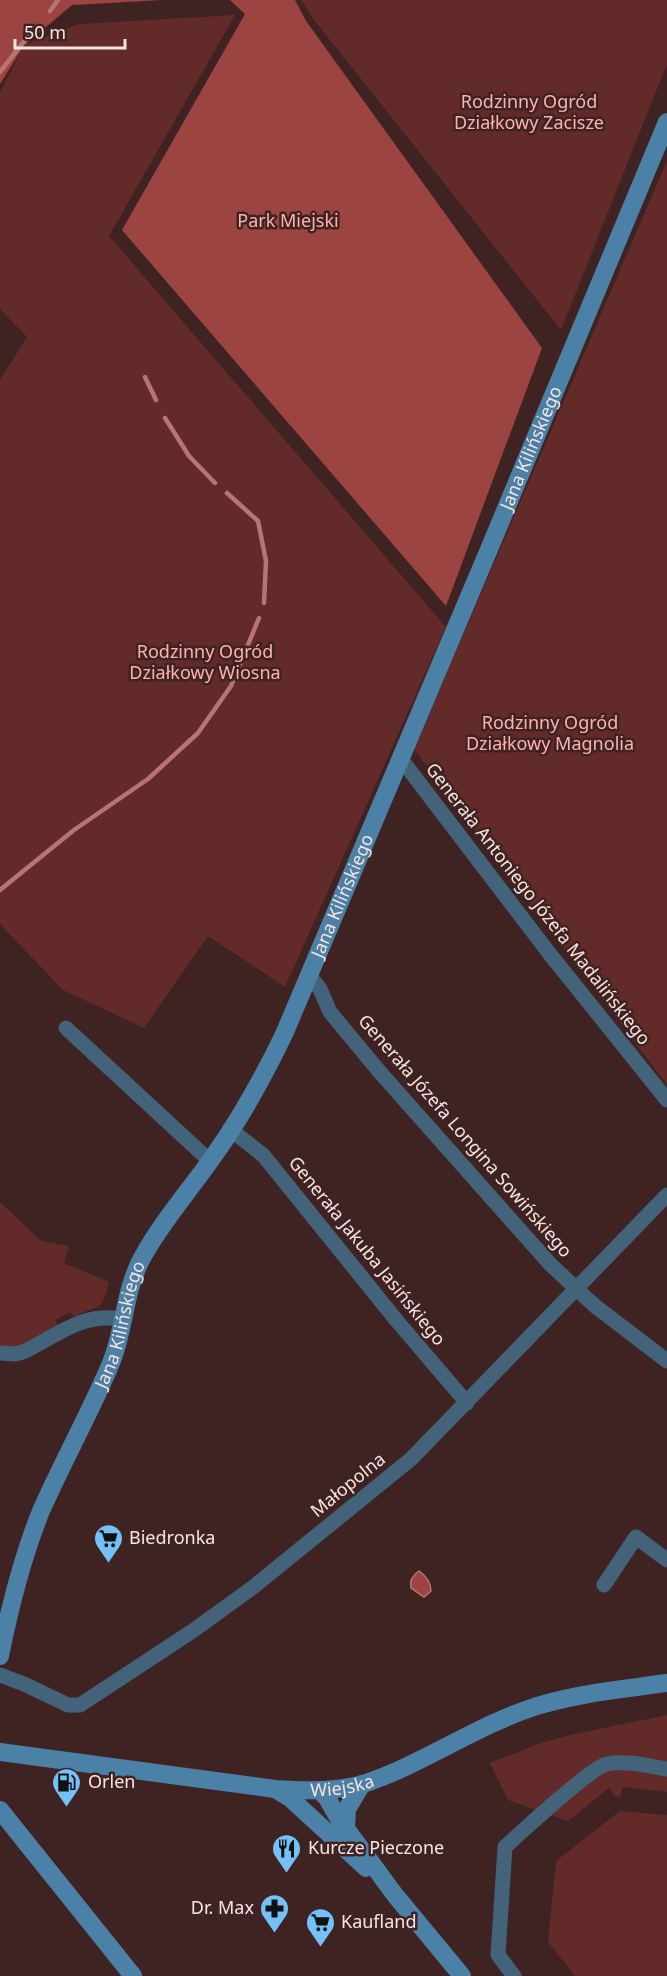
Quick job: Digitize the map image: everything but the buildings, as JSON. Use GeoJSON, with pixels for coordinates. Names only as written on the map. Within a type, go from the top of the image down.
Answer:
{"type":"FeatureCollection","features":[{"type":"Feature","properties":{"kind":"street","name":"Jana Kilińskiego"},"geometry":{"type":"LineString","coordinates":[[0,1656],[12,1600],[25,1556],[55,1481],[112,1361],[128,1293],[141,1260],[154,1238],[231,1130],[272,1059],[401,759],[667,122]]}},
{"type":"Feature","properties":{"kind":"street","name":"Generała Antoniego Józefa Madalińskiego"},"geometry":{"type":"LineString","coordinates":[[401,759],[549,953],[667,1100]]}},
{"type":"Feature","properties":{"kind":"street","name":"Generała Józefa Longina Sowińskiego"},"geometry":{"type":"LineString","coordinates":[[309,975],[320,989],[326,1007],[378,1070],[550,1264],[595,1306],[667,1361]]}},
{"type":"Feature","properties":{"kind":"street","name":"Generała Józefa Longina Sowińskiego"},"geometry":{"type":"LineString","coordinates":[[300,995],[326,1007]]}},
{"type":"Feature","properties":{"kind":"street"},"geometry":{"type":"LineString","coordinates":[[66,1028],[210,1161]]}},
{"type":"Feature","properties":{"kind":"street","name":"Generała Jakuba Jasińskiego"},"geometry":{"type":"LineString","coordinates":[[231,1130],[263,1155],[397,1321],[467,1403]]}},
{"type":"Feature","properties":{"kind":"street","name":"Małopolna"},"geometry":{"type":"LineString","coordinates":[[0,1675],[68,1705],[80,1705],[194,1630],[252,1588],[411,1459],[667,1195]]}},
{"type":"Feature","properties":{"kind":"street"},"geometry":{"type":"LineString","coordinates":[[0,1353],[23,1352],[76,1324],[93,1319],[103,1317],[123,1320]]}},
{"type":"Feature","properties":{"kind":"street"},"geometry":{"type":"LineString","coordinates":[[604,1585],[636,1536],[667,1560]]}},
{"type":"Feature","properties":{"kind":"street","name":"Wiejska"},"geometry":{"type":"LineString","coordinates":[[0,1752],[275,1789],[317,1790],[362,1784],[405,1768],[479,1729],[536,1706],[589,1694],[667,1683]]}},
{"type":"Feature","properties":{"kind":"street"},"geometry":{"type":"LineString","coordinates":[[514,1976],[498,1955],[506,1847],[537,1818],[603,1764],[622,1762],[667,1769]]}},
{"type":"Feature","properties":{"kind":"street"},"geometry":{"type":"LineString","coordinates":[[346,1828],[347,1809],[362,1784]]}},
{"type":"Feature","properties":{"kind":"street"},"geometry":{"type":"LineString","coordinates":[[275,1789],[290,1798],[394,1895]]}},
{"type":"Feature","properties":{"kind":"street"},"geometry":{"type":"LineString","coordinates":[[318,1824],[312,1804],[313,1794],[317,1790],[327,1798],[339,1819],[394,1895],[462,1976]]}},
{"type":"Feature","properties":{"kind":"street"},"geometry":{"type":"LineString","coordinates":[[0,1810],[133,1976]]}},
{"type":"Feature","properties":{"kind":"green space","name":"Rodzinny Ogród Działkowy Wiosna"},"geometry":{"type":"Polygon","coordinates":[[[0,0],[162,0],[72,5],[27,44],[79,24],[235,15],[109,236],[446,627],[285,987],[208,936],[144,1028],[63,990],[0,924],[0,380],[27,337],[0,309],[0,92],[20,54],[0,84],[0,0]]]}},
{"type":"Feature","properties":{"kind":"green space"},"geometry":{"type":"Polygon","coordinates":[[[0,0],[162,0],[72,5],[24,45],[0,84],[0,0]]]}},
{"type":"Feature","properties":{"kind":"green space","name":"Park Miejski"},"geometry":{"type":"Polygon","coordinates":[[[230,0],[295,0],[306,21],[542,348],[446,606],[122,230],[245,14],[230,0]]]}},
{"type":"Feature","properties":{"kind":"green space","name":"Rodzinny Ogród Działkowy Zacisze"},"geometry":{"type":"Polygon","coordinates":[[[301,0],[667,0],[667,64],[561,330],[314,20],[301,0]]]}},
{"type":"Feature","properties":{"kind":"green space","name":"Rodzinny Ogród Działkowy Magnolia"},"geometry":{"type":"Polygon","coordinates":[[[667,161],[667,1085],[414,749],[667,161]]]}},
{"type":"Feature","properties":{"kind":"green space"},"geometry":{"type":"Polygon","coordinates":[[[0,1202],[41,1241],[69,1246],[64,1263],[109,1282],[104,1300],[98,1307],[75,1317],[70,1312],[55,1320],[60,1327],[30,1345],[0,1348],[0,1202]]]}},
{"type":"Feature","properties":{"kind":"green space"},"geometry":{"type":"Polygon","coordinates":[[[667,1715],[667,1792],[623,1787],[620,1797],[615,1796],[609,1788],[568,1821],[508,1800],[490,1763],[538,1744],[570,1735],[667,1715]]]}},
{"type":"Feature","properties":{"kind":"green space"},"geometry":{"type":"Polygon","coordinates":[[[620,1811],[667,1815],[667,1976],[575,1976],[548,1942],[556,1861],[620,1811]]]}},
{"type":"Feature","properties":{"kind":"shaded area"},"geometry":{"type":"Polygon","coordinates":[[[419,1571],[428,1580],[431,1588],[431,1591],[424,1597],[411,1588],[412,1578],[419,1571]]]}},
{"type":"Feature","properties":{"kind":"waterway"},"geometry":{"type":"LineString","coordinates":[[50,11],[58,0]]}},
{"type":"Feature","properties":{"kind":"waterway"},"geometry":{"type":"LineString","coordinates":[[0,72],[29,35]]}},
{"type":"Feature","properties":{"kind":"waterway"},"geometry":{"type":"LineString","coordinates":[[145,377],[156,400]]}},
{"type":"Feature","properties":{"kind":"waterway"},"geometry":{"type":"LineString","coordinates":[[165,418],[189,456],[215,483]]}},
{"type":"Feature","properties":{"kind":"waterway"},"geometry":{"type":"LineString","coordinates":[[227,493],[258,521],[266,561],[264,603]]}},
{"type":"Feature","properties":{"kind":"waterway"},"geometry":{"type":"LineString","coordinates":[[0,890],[74,830],[148,779],[198,733],[231,686],[259,618]]}},
{"type":"Feature","properties":{"kind":"place","name":"Biedronka"},"geometry":{"type":"Point","coordinates":[108,1564]}},
{"type":"Feature","properties":{"kind":"place","name":"Orlen"},"geometry":{"type":"Point","coordinates":[67,1808]}},
{"type":"Feature","properties":{"kind":"place","name":"Kurcze Pieczone"},"geometry":{"type":"Point","coordinates":[287,1874]}},
{"type":"Feature","properties":{"kind":"place","name":"Dr. Max"},"geometry":{"type":"Point","coordinates":[275,1934]}},
{"type":"Feature","properties":{"kind":"place","name":"Kaufland"},"geometry":{"type":"Point","coordinates":[320,1948]}}]}
